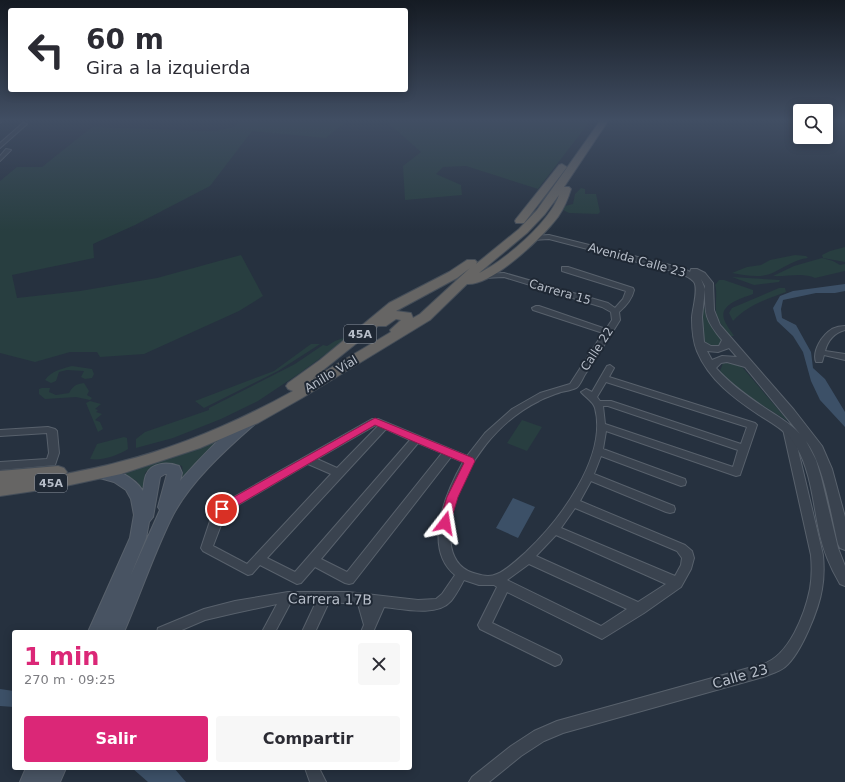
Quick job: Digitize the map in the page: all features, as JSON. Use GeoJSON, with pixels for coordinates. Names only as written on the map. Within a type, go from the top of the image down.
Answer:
{"type":"FeatureCollection","features":[{"type":"Feature","properties":{"kind":"highway","name":"Anillo Víal"},"geometry":{"type":"LineString","coordinates":[[0,478],[54,467],[90,467],[132,455],[224,422],[274,397],[325,363],[394,306],[436,282],[454,274],[480,256],[522,219],[568,157]]}},
{"type":"Feature","properties":{"kind":"highway","name":"Anillo Víal"},"geometry":{"type":"LineString","coordinates":[[0,489],[61,481],[101,473],[194,444],[252,419],[297,395],[425,318],[456,287],[533,222],[555,194],[578,157]]}},
{"type":"Feature","properties":{"kind":"highway"},"geometry":{"type":"LineString","coordinates":[[436,282],[426,292],[409,302],[410,307],[417,310],[425,308],[456,287],[502,270],[554,215],[565,193],[568,172]]}},
{"type":"Feature","properties":{"kind":"highway"},"geometry":{"type":"LineString","coordinates":[[351,342],[394,315],[401,314],[408,318],[407,323],[369,351]]}},
{"type":"Feature","properties":{"kind":"main road"},"geometry":{"type":"LineString","coordinates":[[164,516],[196,472],[229,439],[252,419]]}},
{"type":"Feature","properties":{"kind":"main road"},"geometry":{"type":"LineString","coordinates":[[98,630],[141,528],[149,502],[152,476],[159,470],[167,468],[174,470],[175,473],[164,516],[120,630]]}},
{"type":"Feature","properties":{"kind":"main road"},"geometry":{"type":"LineString","coordinates":[[101,473],[126,482],[134,489],[141,504],[141,528]]}},
{"type":"Feature","properties":{"kind":"main road"},"geometry":{"type":"LineString","coordinates":[[31,782],[36,770]]}},
{"type":"Feature","properties":{"kind":"main road"},"geometry":{"type":"LineString","coordinates":[[49,782],[54,770]]}},
{"type":"Feature","properties":{"kind":"street","name":"Avenida Calle 23"},"geometry":{"type":"LineString","coordinates":[[544,226],[550,232],[558,236],[686,268],[700,274],[708,281],[710,286],[710,315],[718,330],[805,431],[819,451],[826,469],[845,544]]}},
{"type":"Feature","properties":{"kind":"street","name":"Avenida Calle 23"},"geometry":{"type":"LineString","coordinates":[[532,238],[542,236],[554,238],[679,270],[695,278],[699,282],[700,286],[697,313],[699,344],[711,368],[728,387],[740,397],[788,429],[802,444],[807,456],[834,560],[845,580]]}},
{"type":"Feature","properties":{"kind":"street"},"geometry":{"type":"LineString","coordinates":[[565,269],[630,290],[630,294],[621,307],[615,311]]}},
{"type":"Feature","properties":{"kind":"street","name":"Carrera 15"},"geometry":{"type":"LineString","coordinates":[[502,270],[605,305],[615,311]]}},
{"type":"Feature","properties":{"kind":"street"},"geometry":{"type":"LineString","coordinates":[[536,308],[608,332]]}},
{"type":"Feature","properties":{"kind":"street","name":"Calle 22"},"geometry":{"type":"LineString","coordinates":[[470,461],[480,445],[517,410],[547,393],[573,386],[616,320],[615,311]]}},
{"type":"Feature","properties":{"kind":"street"},"geometry":{"type":"LineString","coordinates":[[845,328],[833,331],[827,338],[819,356],[845,357]]}},
{"type":"Feature","properties":{"kind":"street"},"geometry":{"type":"LineString","coordinates":[[699,344],[706,348],[719,349],[725,348],[727,341]]}},
{"type":"Feature","properties":{"kind":"street"},"geometry":{"type":"LineString","coordinates":[[711,368],[714,363],[721,360],[731,359],[747,364]]}},
{"type":"Feature","properties":{"kind":"street"},"geometry":{"type":"LineString","coordinates":[[592,398],[610,368]]}},
{"type":"Feature","properties":{"kind":"street"},"geometry":{"type":"LineString","coordinates":[[602,426],[736,472],[752,425],[604,378]]}},
{"type":"Feature","properties":{"kind":"street"},"geometry":{"type":"LineString","coordinates":[[555,660],[484,625],[499,583],[528,558],[555,530],[573,503],[588,476],[598,451],[602,426],[592,398]]}},
{"type":"Feature","properties":{"kind":"street"},"geometry":{"type":"LineString","coordinates":[[592,398],[745,449]]}},
{"type":"Feature","properties":{"kind":"street"},"geometry":{"type":"LineString","coordinates":[[384,425],[248,570],[207,548],[217,518],[222,509],[375,421],[470,461],[452,497],[447,511],[444,530],[445,548],[448,558],[454,567],[462,574],[476,579],[499,583],[602,633],[677,583],[689,560],[688,554],[685,551],[573,503]]}},
{"type":"Feature","properties":{"kind":"street","name":"Calle 23"},"geometry":{"type":"LineString","coordinates":[[477,782],[516,751],[539,736],[562,726],[760,671],[783,661],[792,648],[806,617],[816,591],[819,572],[817,556],[788,429]]}},
{"type":"Feature","properties":{"kind":"street"},"geometry":{"type":"LineString","coordinates":[[0,433],[52,431],[54,467],[0,466]]}},
{"type":"Feature","properties":{"kind":"street"},"geometry":{"type":"LineString","coordinates":[[258,559],[297,579],[416,439]]}},
{"type":"Feature","properties":{"kind":"street"},"geometry":{"type":"LineString","coordinates":[[598,451],[681,482]]}},
{"type":"Feature","properties":{"kind":"street"},"geometry":{"type":"LineString","coordinates":[[313,560],[349,579],[448,453]]}},
{"type":"Feature","properties":{"kind":"street"},"geometry":{"type":"LineString","coordinates":[[309,460],[338,473]]}},
{"type":"Feature","properties":{"kind":"street"},"geometry":{"type":"LineString","coordinates":[[588,476],[670,509]]}},
{"type":"Feature","properties":{"kind":"street"},"geometry":{"type":"LineString","coordinates":[[555,530],[677,583]]}},
{"type":"Feature","properties":{"kind":"street"},"geometry":{"type":"LineString","coordinates":[[528,558],[640,609]]}},
{"type":"Feature","properties":{"kind":"street","name":"Carrera 17B"},"geometry":{"type":"LineString","coordinates":[[168,630],[204,615],[235,607],[288,597],[381,600],[418,605],[438,604],[446,598],[462,574]]}},
{"type":"Feature","properties":{"kind":"street"},"geometry":{"type":"LineString","coordinates":[[269,630],[288,597]]}},
{"type":"Feature","properties":{"kind":"street"},"geometry":{"type":"LineString","coordinates":[[309,630],[325,598]]}},
{"type":"Feature","properties":{"kind":"street"},"geometry":{"type":"LineString","coordinates":[[363,599],[369,629]]}},
{"type":"Feature","properties":{"kind":"street"},"geometry":{"type":"LineString","coordinates":[[369,629],[381,600]]}},
{"type":"Feature","properties":{"kind":"street"},"geometry":{"type":"LineString","coordinates":[[313,770],[318,782]]}},
{"type":"Feature","properties":{"kind":"green space"},"geometry":{"type":"Polygon","coordinates":[[[54,157],[232,157],[210,186],[135,225],[93,244],[94,258],[12,275],[17,298],[80,291],[157,278],[241,255],[263,296],[239,311],[144,354],[100,357],[97,352],[70,352],[35,362],[0,353],[0,181],[17,167],[42,167],[54,157]]]}},
{"type":"Feature","properties":{"kind":"green space"},"geometry":{"type":"Polygon","coordinates":[[[414,157],[562,157],[538,189],[466,166],[443,167],[436,174],[461,185],[462,195],[405,200],[403,166],[414,157]]]}},
{"type":"Feature","properties":{"kind":"green space"},"geometry":{"type":"Polygon","coordinates":[[[581,188],[585,189],[585,194],[596,194],[600,212],[598,214],[569,213],[561,209],[561,207],[573,204],[575,194],[581,188]]]}},
{"type":"Feature","properties":{"kind":"green space"},"geometry":{"type":"Polygon","coordinates":[[[845,247],[845,262],[823,258],[822,255],[830,251],[845,247]]]}},
{"type":"Feature","properties":{"kind":"green space"},"geometry":{"type":"Polygon","coordinates":[[[795,255],[806,256],[808,258],[798,260],[775,272],[761,276],[732,273],[747,267],[761,265],[770,260],[795,255]]]}},
{"type":"Feature","properties":{"kind":"green space"},"geometry":{"type":"Polygon","coordinates":[[[822,258],[840,265],[845,264],[845,271],[815,278],[805,275],[773,276],[794,266],[822,258]]]}},
{"type":"Feature","properties":{"kind":"green space"},"geometry":{"type":"Polygon","coordinates":[[[732,277],[780,280],[779,282],[754,285],[732,277]]]}},
{"type":"Feature","properties":{"kind":"green space"},"geometry":{"type":"Polygon","coordinates":[[[719,280],[724,280],[753,290],[753,294],[733,302],[725,309],[723,314],[724,319],[734,336],[730,336],[721,325],[717,317],[715,285],[719,280]]]}},
{"type":"Feature","properties":{"kind":"green space"},"geometry":{"type":"Polygon","coordinates":[[[779,288],[785,288],[786,292],[764,300],[751,307],[733,321],[729,313],[732,308],[779,288]]]}},
{"type":"Feature","properties":{"kind":"green space"},"geometry":{"type":"Polygon","coordinates":[[[703,301],[710,323],[723,342],[721,345],[716,347],[704,344],[700,315],[703,301]]]}},
{"type":"Feature","properties":{"kind":"green space"},"geometry":{"type":"Polygon","coordinates":[[[352,335],[300,373],[258,401],[221,419],[173,438],[136,448],[136,439],[145,432],[209,410],[209,408],[295,364],[323,345],[327,346],[335,341],[352,335]]]}},
{"type":"Feature","properties":{"kind":"green space"},"geometry":{"type":"Polygon","coordinates":[[[311,344],[320,344],[278,371],[204,408],[195,401],[274,371],[311,344]]]}},
{"type":"Feature","properties":{"kind":"green space"},"geometry":{"type":"Polygon","coordinates":[[[723,363],[735,363],[743,368],[788,421],[751,398],[732,384],[720,371],[723,363]]]}},
{"type":"Feature","properties":{"kind":"green space"},"geometry":{"type":"Polygon","coordinates":[[[72,366],[92,369],[94,374],[92,378],[85,379],[81,377],[84,371],[67,370],[59,372],[56,381],[51,383],[45,380],[53,372],[72,366]]]}},
{"type":"Feature","properties":{"kind":"green space"},"geometry":{"type":"Polygon","coordinates":[[[84,383],[89,391],[87,395],[92,398],[90,400],[76,397],[45,399],[39,394],[39,389],[42,388],[50,388],[49,392],[56,395],[69,393],[75,386],[84,383]]]}},
{"type":"Feature","properties":{"kind":"green space"},"geometry":{"type":"Polygon","coordinates":[[[90,401],[101,404],[95,409],[98,410],[96,412],[102,414],[95,420],[100,422],[103,429],[98,432],[86,403],[90,401]]]}},
{"type":"Feature","properties":{"kind":"green space"},"geometry":{"type":"Polygon","coordinates":[[[522,420],[542,427],[527,451],[507,443],[522,420]]]}},
{"type":"Feature","properties":{"kind":"green space"},"geometry":{"type":"Polygon","coordinates":[[[233,431],[170,500],[183,473],[182,466],[162,464],[145,473],[143,498],[137,481],[120,473],[233,431]]]}},
{"type":"Feature","properties":{"kind":"green space"},"geometry":{"type":"Polygon","coordinates":[[[124,437],[127,438],[128,449],[110,457],[90,459],[97,444],[124,437]]]}},
{"type":"Feature","properties":{"kind":"water"},"geometry":{"type":"Polygon","coordinates":[[[845,284],[845,291],[835,293],[816,293],[783,300],[781,309],[782,318],[796,325],[811,352],[813,368],[825,379],[845,412],[845,427],[820,400],[811,381],[803,352],[793,336],[777,321],[773,308],[780,296],[793,291],[845,284]]]}},
{"type":"Feature","properties":{"kind":"water"},"geometry":{"type":"Polygon","coordinates":[[[513,498],[535,507],[518,538],[496,528],[513,498]]]}},
{"type":"Feature","properties":{"kind":"water"},"geometry":{"type":"Polygon","coordinates":[[[0,689],[12,691],[12,707],[0,706],[0,689]]]}},
{"type":"Feature","properties":{"kind":"water"},"geometry":{"type":"Polygon","coordinates":[[[134,770],[176,770],[186,782],[148,782],[134,770]]]}},
{"type":"Feature","properties":{"kind":"route"},"geometry":{"type":"LineString","coordinates":[[222,509],[375,421],[470,461],[452,497],[445,523]]}}]}
